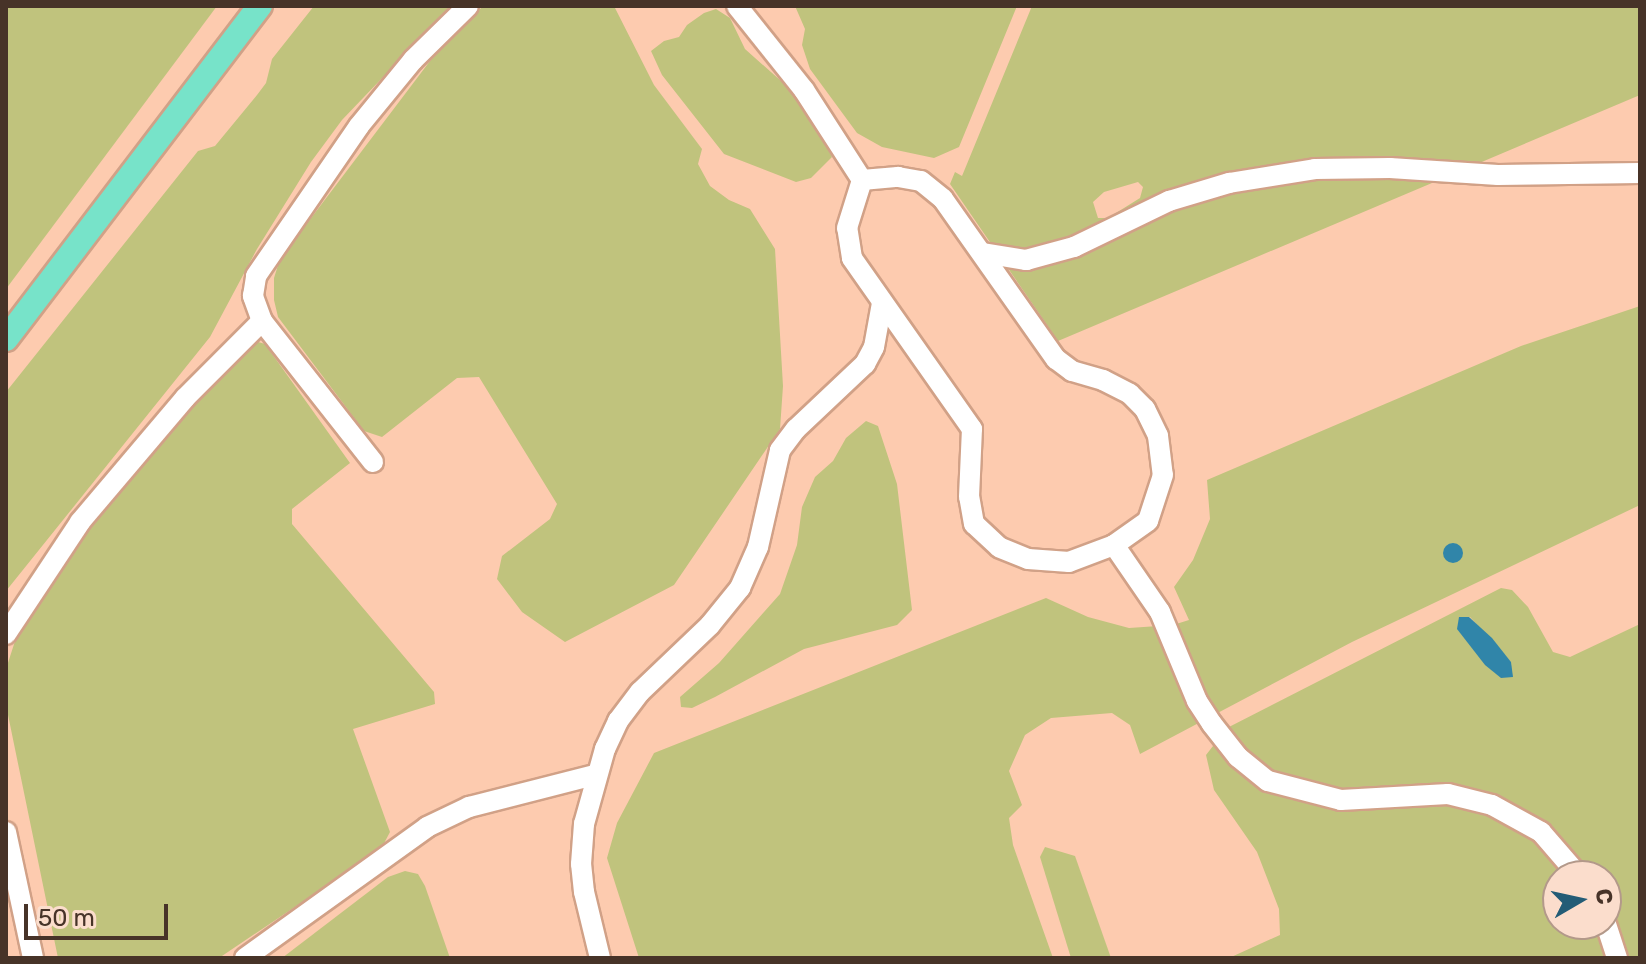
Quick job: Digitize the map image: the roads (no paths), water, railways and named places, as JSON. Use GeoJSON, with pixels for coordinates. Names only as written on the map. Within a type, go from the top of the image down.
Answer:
{"type":"FeatureCollection","features":[{"type":"Feature","properties":{"kind":"main road"},"geometry":{"type":"LineString","coordinates":[[6,339],[260,6]]}},
{"type":"Feature","properties":{"kind":"lane"},"geometry":{"type":"LineString","coordinates":[[373,462],[262,321],[253,296],[256,276],[271,250],[377,104],[413,60],[468,6]]}},
{"type":"Feature","properties":{"kind":"lane"},"geometry":{"type":"LineString","coordinates":[[737,6],[804,90],[862,180]]}},
{"type":"Feature","properties":{"kind":"lane"},"geometry":{"type":"LineString","coordinates":[[983,253],[1026,260],[1074,247],[1169,201],[1229,183],[1315,169],[1390,168],[1498,175],[1640,173]]}},
{"type":"Feature","properties":{"kind":"lane"},"geometry":{"type":"LineString","coordinates":[[898,177],[921,181],[943,199],[1056,359],[1072,371],[1103,380],[1130,394],[1145,409],[1158,436],[1163,475],[1148,521],[1114,545],[1069,562],[1028,559],[999,547],[974,524],[969,497],[972,429],[852,258],[847,228],[862,180],[898,177]]}},
{"type":"Feature","properties":{"kind":"lane"},"geometry":{"type":"LineString","coordinates":[[600,958],[584,892],[581,864],[584,824],[595,775],[618,721],[640,692],[710,625],[740,588],[758,547],[780,450],[796,429],[865,364],[874,347],[882,303]]}},
{"type":"Feature","properties":{"kind":"lane"},"geometry":{"type":"LineString","coordinates":[[6,634],[80,522],[185,398],[262,321]]}},
{"type":"Feature","properties":{"kind":"lane"},"geometry":{"type":"LineString","coordinates":[[1114,545],[1160,612],[1197,701],[1212,724],[1238,757],[1268,781],[1341,800],[1448,794],[1492,805],[1541,832],[1565,860]]}},
{"type":"Feature","properties":{"kind":"lane"},"geometry":{"type":"LineString","coordinates":[[245,958],[427,827],[469,807],[595,775]]}},
{"type":"Feature","properties":{"kind":"lane"},"geometry":{"type":"LineString","coordinates":[[6,832],[33,958]]}},
{"type":"Feature","properties":{"kind":"water"},"geometry":{"type":"Polygon","coordinates":[[[1449,543],[1457,543],[1463,553],[1457,563],[1449,563],[1443,557],[1443,549],[1449,543]]]}},
{"type":"Feature","properties":{"kind":"water"},"geometry":{"type":"Polygon","coordinates":[[[1459,617],[1469,617],[1492,638],[1511,662],[1513,677],[1501,678],[1485,665],[1457,629],[1459,617]]]}}]}
